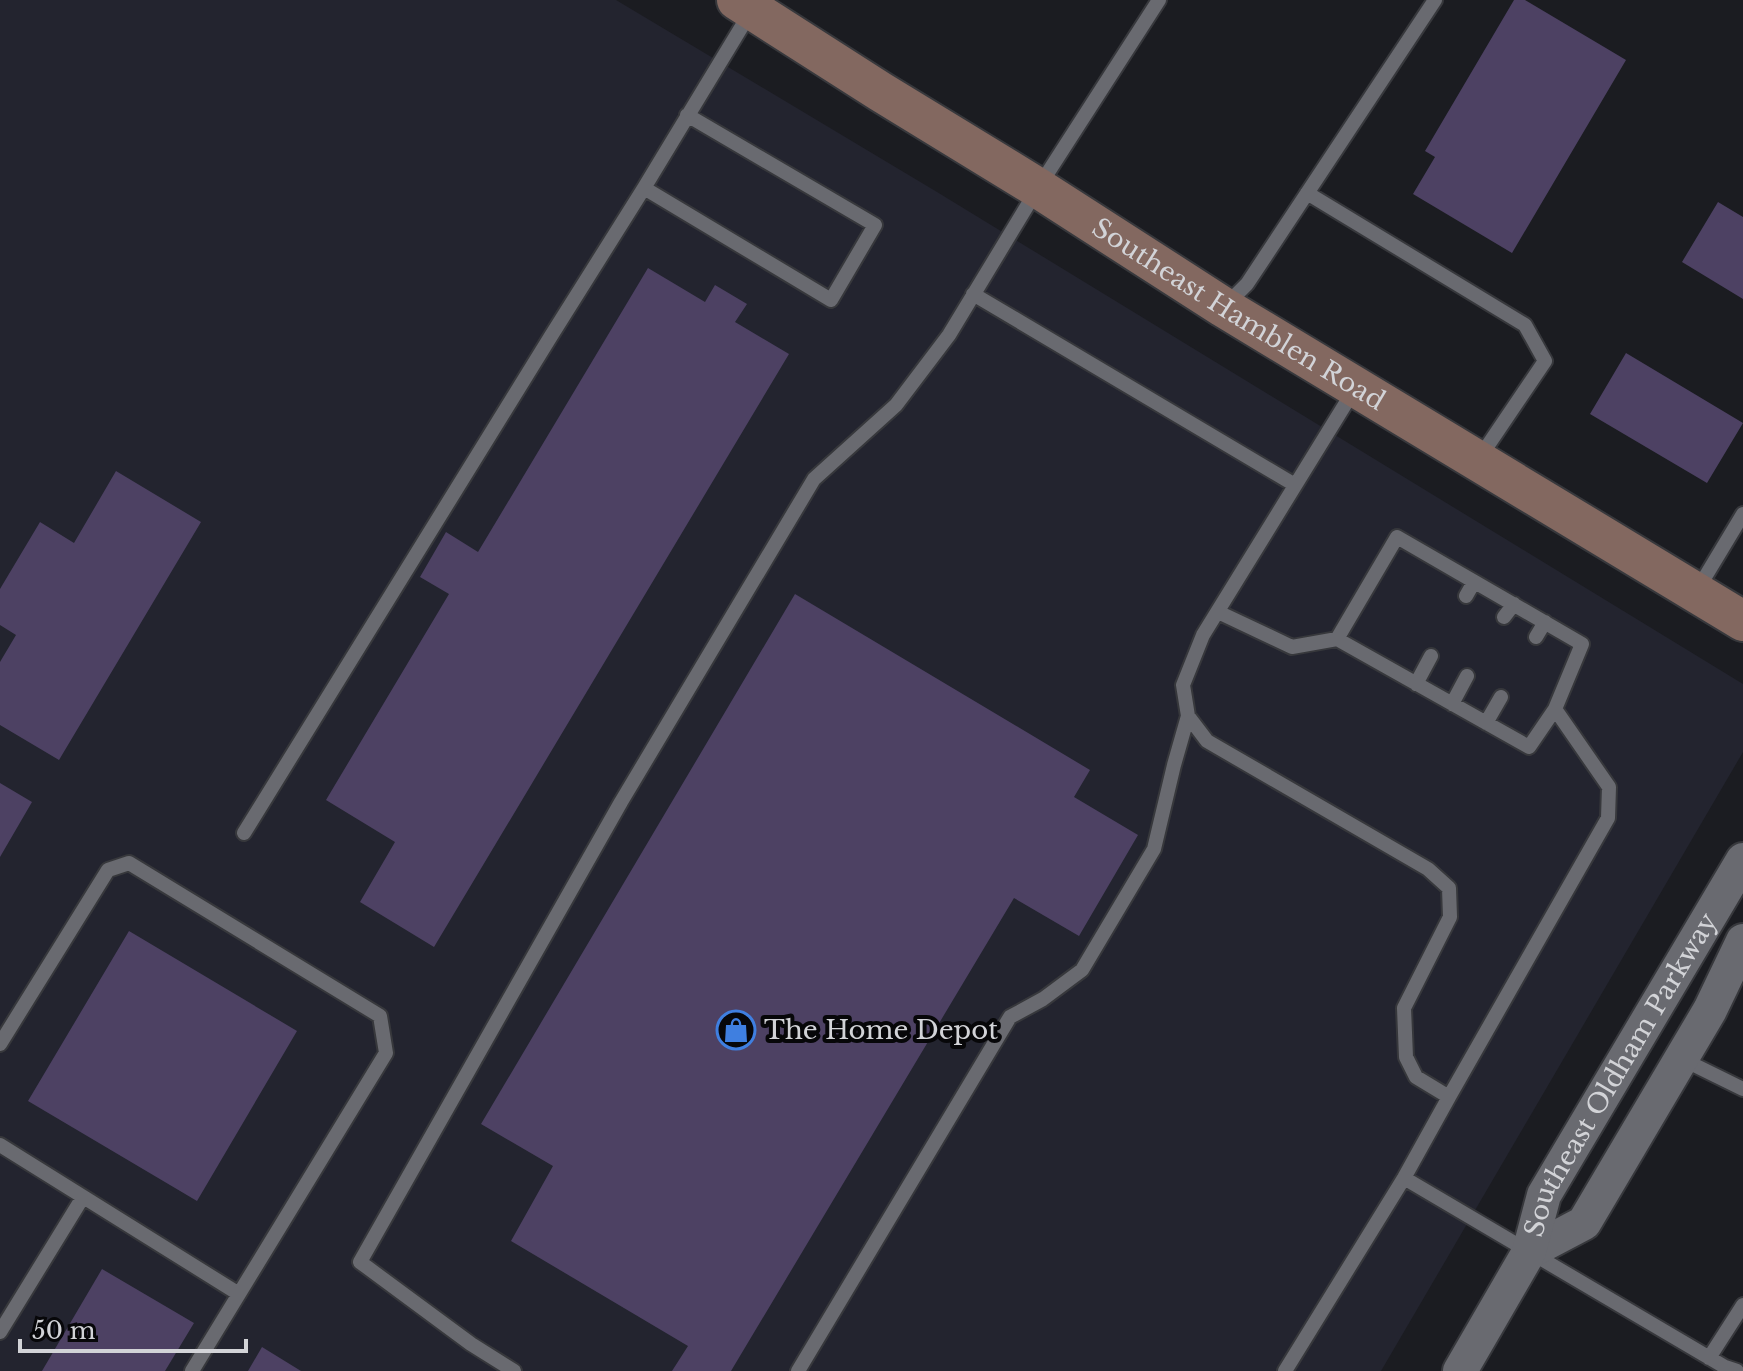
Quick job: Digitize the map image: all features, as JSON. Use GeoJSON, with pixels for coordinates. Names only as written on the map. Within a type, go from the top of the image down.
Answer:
{"type":"FeatureCollection","features":[{"type":"Feature","properties":{"kind":"main road","name":"Southeast Hamblen Road"},"geometry":{"type":"LineString","coordinates":[[744,5],[1223,307],[1743,621]]}},
{"type":"Feature","properties":{"kind":"street","name":"Southeast Oldham Parkway"},"geometry":{"type":"LineString","coordinates":[[1460,1371],[1529,1252],[1544,1195],[1743,860]]}},
{"type":"Feature","properties":{"kind":"street","name":"Southeast Oldham Parkway"},"geometry":{"type":"LineString","coordinates":[[1529,1252],[1584,1223],[1710,1010],[1743,941]]}},
{"type":"Feature","properties":{"kind":"lane"},"geometry":{"type":"LineString","coordinates":[[514,1371],[471,1344],[360,1262],[621,802],[814,479],[896,405],[949,335],[1038,188],[1159,0]]}},
{"type":"Feature","properties":{"kind":"lane"},"geometry":{"type":"LineString","coordinates":[[1223,307],[1247,284],[1435,0]]}},
{"type":"Feature","properties":{"kind":"lane"},"geometry":{"type":"LineString","coordinates":[[244,833],[644,188],[687,115],[744,5]]}},
{"type":"Feature","properties":{"kind":"lane"},"geometry":{"type":"LineString","coordinates":[[644,188],[831,300],[875,225],[687,115]]}},
{"type":"Feature","properties":{"kind":"lane"},"geometry":{"type":"LineString","coordinates":[[1307,193],[1525,325],[1545,361],[1478,461]]}},
{"type":"Feature","properties":{"kind":"lane"},"geometry":{"type":"LineString","coordinates":[[973,294],[1295,485]]}},
{"type":"Feature","properties":{"kind":"lane"},"geometry":{"type":"LineString","coordinates":[[798,1371],[1010,1017],[1043,999],[1082,970],[1154,849],[1188,716],[1183,685],[1203,635],[1355,387]]}},
{"type":"Feature","properties":{"kind":"lane"},"geometry":{"type":"LineString","coordinates":[[1696,592],[1743,514]]}},
{"type":"Feature","properties":{"kind":"lane"},"geometry":{"type":"LineString","coordinates":[[1218,612],[1292,647],[1337,639],[1529,747],[1555,709],[1582,644],[1397,537],[1337,639]]}},
{"type":"Feature","properties":{"kind":"lane"},"geometry":{"type":"LineString","coordinates":[[1466,596],[1474,582]]}},
{"type":"Feature","properties":{"kind":"lane"},"geometry":{"type":"LineString","coordinates":[[1504,617],[1514,604]]}},
{"type":"Feature","properties":{"kind":"lane"},"geometry":{"type":"LineString","coordinates":[[1536,637],[1545,622]]}},
{"type":"Feature","properties":{"kind":"lane"},"geometry":{"type":"LineString","coordinates":[[1416,684],[1431,656]]}},
{"type":"Feature","properties":{"kind":"lane"},"geometry":{"type":"LineString","coordinates":[[1452,704],[1467,676]]}},
{"type":"Feature","properties":{"kind":"lane"},"geometry":{"type":"LineString","coordinates":[[1486,723],[1501,697]]}},
{"type":"Feature","properties":{"kind":"lane"},"geometry":{"type":"LineString","coordinates":[[1285,1371],[1404,1178],[1608,818],[1609,787],[1555,709]]}},
{"type":"Feature","properties":{"kind":"lane"},"geometry":{"type":"LineString","coordinates":[[1188,716],[1207,741],[1428,869],[1449,888],[1450,917],[1404,1008],[1406,1057],[1416,1077],[1449,1097]]}},
{"type":"Feature","properties":{"kind":"lane"},"geometry":{"type":"LineString","coordinates":[[0,1044],[108,870],[129,863],[380,1016],[386,1053],[192,1371]]}},
{"type":"Feature","properties":{"kind":"lane"},"geometry":{"type":"LineString","coordinates":[[1681,1059],[1743,1089]]}},
{"type":"Feature","properties":{"kind":"lane"},"geometry":{"type":"LineString","coordinates":[[0,1145],[239,1294]]}},
{"type":"Feature","properties":{"kind":"lane"},"geometry":{"type":"LineString","coordinates":[[1404,1178],[1709,1358],[1737,1371]]}},
{"type":"Feature","properties":{"kind":"lane"},"geometry":{"type":"LineString","coordinates":[[0,1332],[83,1197]]}},
{"type":"Feature","properties":{"kind":"lane"},"geometry":{"type":"LineString","coordinates":[[1709,1358],[1743,1305]]}},
{"type":"Feature","properties":{"kind":"shaded area"},"geometry":{"type":"Polygon","coordinates":[[[0,0],[616,0],[937,192],[1743,684],[1743,752],[1381,1371],[0,1371],[0,0]]]}},
{"type":"Feature","properties":{"kind":"building"},"geometry":{"type":"Polygon","coordinates":[[[1514,0],[1525,0],[1626,60],[1512,253],[1413,194],[1435,157],[1425,151],[1514,0]]]}},
{"type":"Feature","properties":{"kind":"building"},"geometry":{"type":"Polygon","coordinates":[[[1718,202],[1743,217],[1743,299],[1682,262],[1718,202]]]}},
{"type":"Feature","properties":{"kind":"building"},"geometry":{"type":"Polygon","coordinates":[[[648,268],[705,302],[715,285],[747,304],[735,322],[789,354],[434,947],[360,902],[395,842],[326,800],[449,594],[420,577],[446,532],[478,552],[648,268]]]}},
{"type":"Feature","properties":{"kind":"building"},"geometry":{"type":"Polygon","coordinates":[[[1626,353],[1743,423],[1707,483],[1590,414],[1626,353]]]}},
{"type":"Feature","properties":{"kind":"building"},"geometry":{"type":"Polygon","coordinates":[[[116,471],[201,522],[59,760],[0,725],[0,662],[16,635],[0,625],[0,589],[40,522],[74,543],[116,471]]]}},
{"type":"Feature","properties":{"kind":"building","name":"The Home Depot"},"geometry":{"type":"Polygon","coordinates":[[[795,594],[1090,770],[1074,797],[1138,835],[1079,936],[1014,898],[731,1371],[672,1371],[688,1346],[511,1241],[553,1166],[481,1124],[795,594]]]}},
{"type":"Feature","properties":{"kind":"building"},"geometry":{"type":"Polygon","coordinates":[[[0,783],[32,802],[0,857],[0,783]]]}},
{"type":"Feature","properties":{"kind":"building"},"geometry":{"type":"Polygon","coordinates":[[[129,931],[297,1031],[197,1201],[28,1101],[129,931]]]}},
{"type":"Feature","properties":{"kind":"building"},"geometry":{"type":"Polygon","coordinates":[[[102,1269],[194,1323],[165,1371],[42,1371],[102,1269]]]}},
{"type":"Feature","properties":{"kind":"building"},"geometry":{"type":"Polygon","coordinates":[[[262,1347],[301,1371],[248,1371],[262,1347]]]}},
{"type":"Feature","properties":{"kind":"place","name":"The Home Depot"},"geometry":{"type":"Point","coordinates":[736,1030]}}]}
